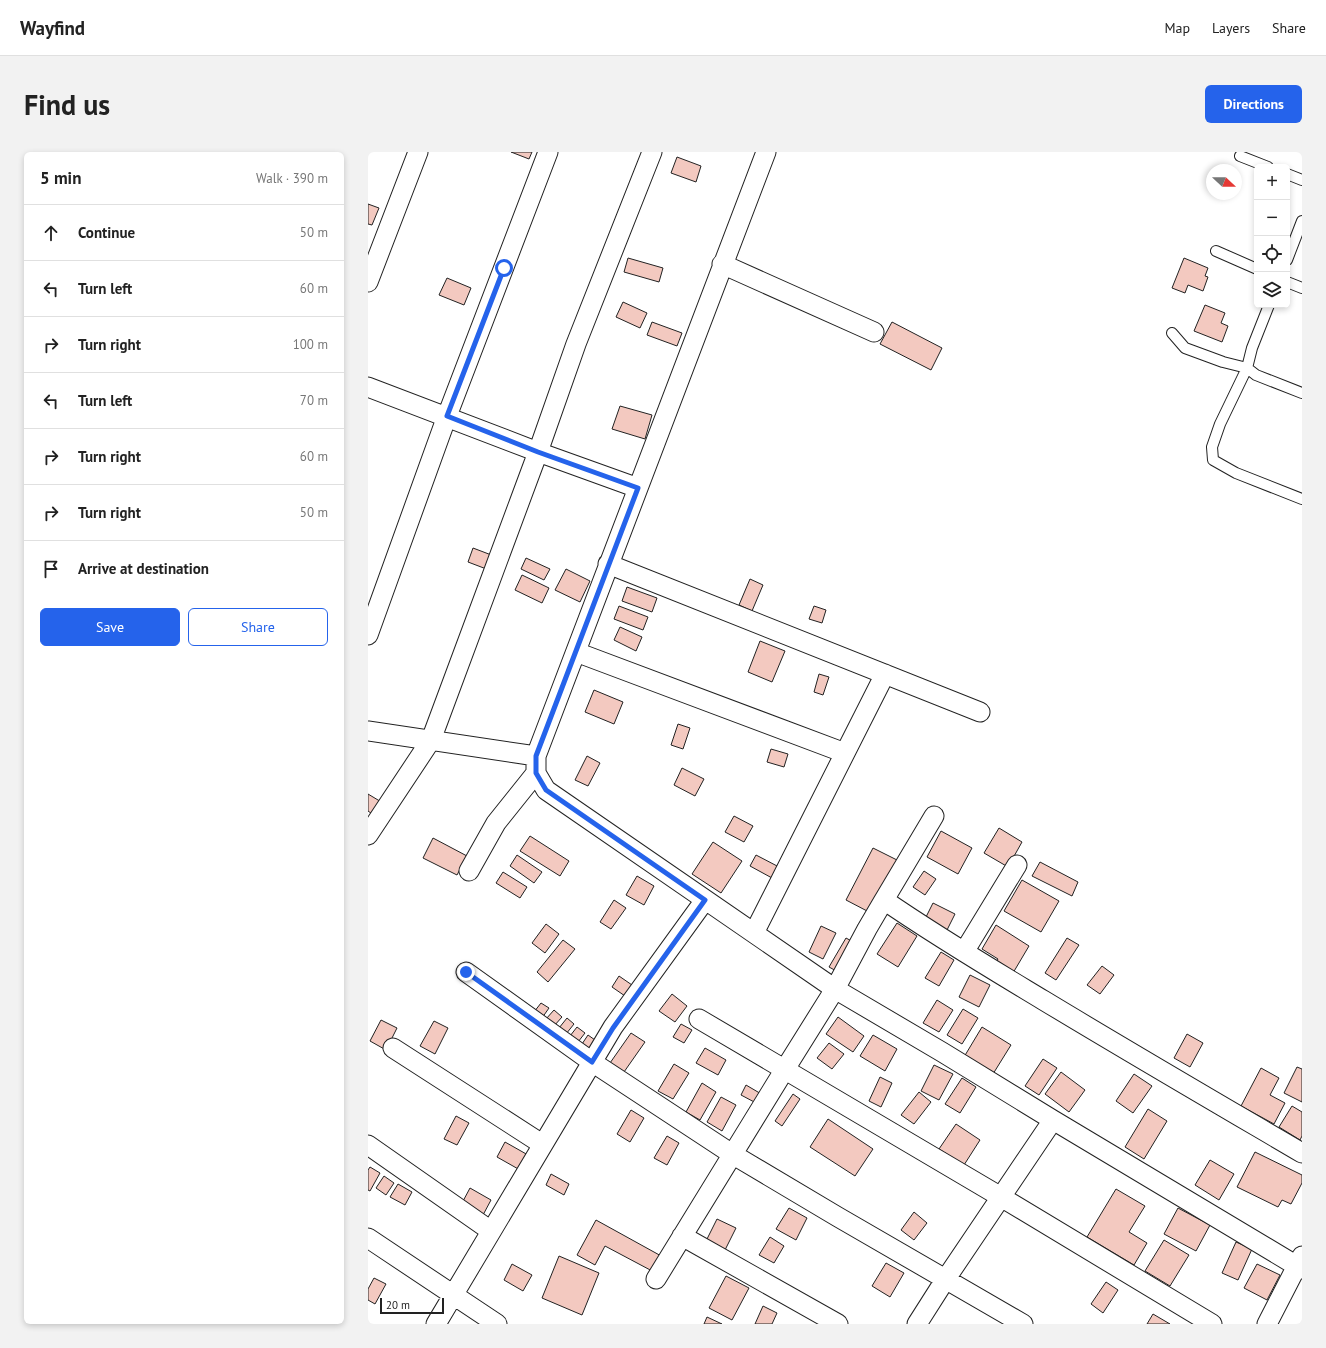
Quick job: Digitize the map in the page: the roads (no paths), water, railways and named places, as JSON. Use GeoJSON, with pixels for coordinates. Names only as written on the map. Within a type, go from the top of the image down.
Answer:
{"type":"FeatureCollection","features":[{"type":"Feature","properties":{"kind":"street"},"geometry":{"type":"LineString","coordinates":[[368,282],[418,152]]}},
{"type":"Feature","properties":{"kind":"street"},"geometry":{"type":"LineString","coordinates":[[368,635],[447,416],[548,152]]}},
{"type":"Feature","properties":{"kind":"street"},"geometry":{"type":"LineString","coordinates":[[368,835],[431,740],[538,452],[576,344],[652,152]]}},
{"type":"Feature","properties":{"kind":"street"},"geometry":{"type":"LineString","coordinates":[[469,871],[496,823],[536,764],[608,564],[766,152]]}},
{"type":"Feature","properties":{"kind":"street"},"geometry":{"type":"LineString","coordinates":[[722,264],[874,332]]}},
{"type":"Feature","properties":{"kind":"street"},"geometry":{"type":"LineString","coordinates":[[368,387],[538,452],[638,488]]}},
{"type":"Feature","properties":{"kind":"street"},"geometry":{"type":"LineString","coordinates":[[608,564],[980,712]]}},
{"type":"Feature","properties":{"kind":"street"},"geometry":{"type":"LineString","coordinates":[[576,652],[845,753]]}},
{"type":"Feature","properties":{"kind":"street"},"geometry":{"type":"LineString","coordinates":[[754,933],[885,674]]}},
{"type":"Feature","properties":{"kind":"street"},"geometry":{"type":"LineString","coordinates":[[368,731],[431,740],[536,764]]}},
{"type":"Feature","properties":{"kind":"street"},"geometry":{"type":"LineString","coordinates":[[536,764],[546,790],[835,990],[942,1052],[1053,1120],[1300,1264],[1267,1324]]}},
{"type":"Feature","properties":{"kind":"street"},"geometry":{"type":"LineString","coordinates":[[656,1279],[732,1154],[835,990],[866,929],[934,816]]}},
{"type":"Feature","properties":{"kind":"street"},"geometry":{"type":"LineString","coordinates":[[964,952],[1017,865]]}},
{"type":"Feature","properties":{"kind":"street"},"geometry":{"type":"LineString","coordinates":[[436,1324],[542,1144],[613,1028],[705,900]]}},
{"type":"Feature","properties":{"kind":"street"},"geometry":{"type":"LineString","coordinates":[[884,900],[924,928],[1130,1053],[1302,1153]]}},
{"type":"Feature","properties":{"kind":"street"},"geometry":{"type":"LineString","coordinates":[[466,972],[592,1062],[732,1154],[945,1280],[1023,1324]]}},
{"type":"Feature","properties":{"kind":"street"},"geometry":{"type":"LineString","coordinates":[[699,1019],[1002,1197],[1212,1324]]}},
{"type":"Feature","properties":{"kind":"street"},"geometry":{"type":"LineString","coordinates":[[393,1048],[542,1144]]}},
{"type":"Feature","properties":{"kind":"street"},"geometry":{"type":"LineString","coordinates":[[917,1324],[1053,1120]]}},
{"type":"Feature","properties":{"kind":"street"},"geometry":{"type":"LineString","coordinates":[[368,1146],[491,1231]]}},
{"type":"Feature","properties":{"kind":"street"},"geometry":{"type":"LineString","coordinates":[[682,1236],[838,1324]]}},
{"type":"Feature","properties":{"kind":"street"},"geometry":{"type":"LineString","coordinates":[[368,1238],[497,1324]]}},
{"type":"Feature","properties":{"kind":"lane"},"geometry":{"type":"LineString","coordinates":[[1240,156],[1260,164]]}},
{"type":"Feature","properties":{"kind":"lane"},"geometry":{"type":"LineString","coordinates":[[1290,175],[1302,180]]}},
{"type":"Feature","properties":{"kind":"lane"},"geometry":{"type":"LineString","coordinates":[[1290,252],[1302,221]]}},
{"type":"Feature","properties":{"kind":"lane"},"geometry":{"type":"LineString","coordinates":[[1216,251],[1254,268]]}},
{"type":"Feature","properties":{"kind":"lane"},"geometry":{"type":"LineString","coordinates":[[1290,283],[1302,288]]}},
{"type":"Feature","properties":{"kind":"lane"},"geometry":{"type":"LineString","coordinates":[[1268,308],[1246,368],[1220,424],[1212,447],[1213,460],[1236,473],[1302,499]]}},
{"type":"Feature","properties":{"kind":"lane"},"geometry":{"type":"LineString","coordinates":[[1172,333],[1185,348],[1246,368],[1256,375],[1302,392]]}}]}
